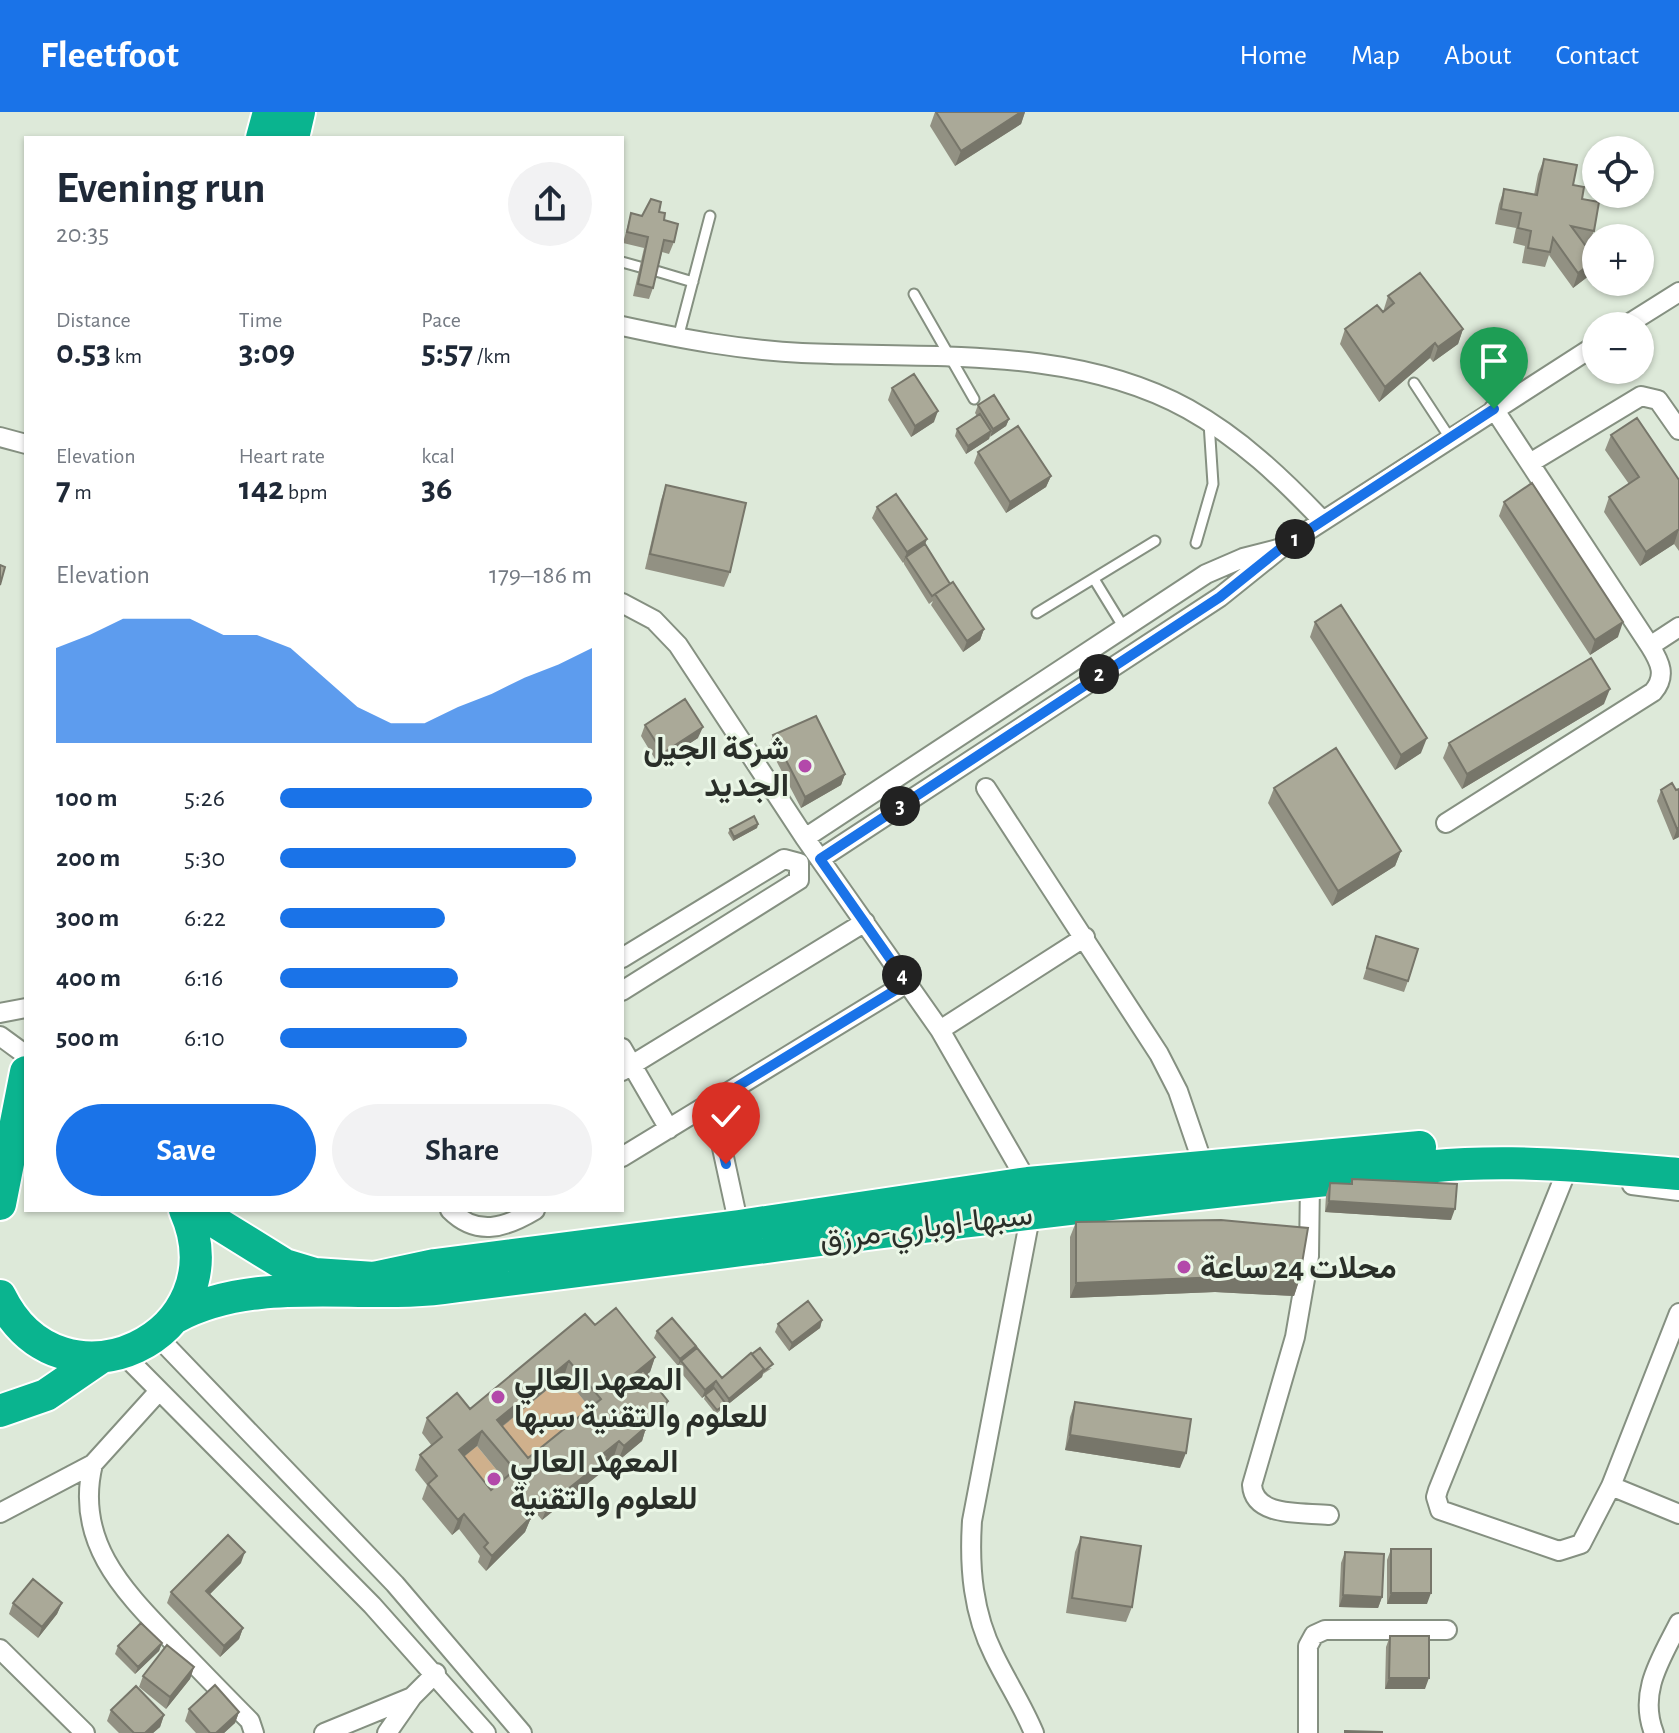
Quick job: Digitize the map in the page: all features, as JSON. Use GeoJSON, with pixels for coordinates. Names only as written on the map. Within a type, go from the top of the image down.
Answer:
{"type":"FeatureCollection","features":[{"type":"Feature","properties":{"kind":"highway"},"geometry":{"type":"LineString","coordinates":[[263,136],[269,112]]}},
{"type":"Feature","properties":{"kind":"highway"},"geometry":{"type":"LineString","coordinates":[[293,136],[299,112]]}},
{"type":"Feature","properties":{"kind":"highway"},"geometry":{"type":"LineString","coordinates":[[0,1204],[24,1082]]}},
{"type":"Feature","properties":{"kind":"highway","name":"سبها-اوباري-مرزق"},"geometry":{"type":"LineString","coordinates":[[0,1411],[46,1395],[212,1301],[253,1293],[374,1285],[439,1288],[1030,1198],[1203,1164],[1477,1145],[1679,1152]]}},
{"type":"Feature","properties":{"kind":"highway","name":"سبها-اوباري-مرزق"},"geometry":{"type":"LineString","coordinates":[[199,1212],[285,1265],[374,1285],[435,1265],[739,1226],[1030,1198],[1310,1182],[1366,1176],[1418,1165],[1507,1161],[1679,1174]]}},
{"type":"Feature","properties":{"kind":"highway"},"geometry":{"type":"LineString","coordinates":[[0,1214],[24,1182]]}},
{"type":"Feature","properties":{"kind":"highway"},"geometry":{"type":"LineString","coordinates":[[166,1326],[190,1291],[196,1263],[194,1234],[186,1212]]}},
{"type":"Feature","properties":{"kind":"highway"},"geometry":{"type":"LineString","coordinates":[[0,1296],[13,1319],[34,1339],[72,1356],[112,1356]]}},
{"type":"Feature","properties":{"kind":"street"},"geometry":{"type":"LineString","coordinates":[[1647,312],[1679,292]]}},
{"type":"Feature","properties":{"kind":"street"},"geometry":{"type":"LineString","coordinates":[[624,326],[678,338],[778,351],[951,357],[1035,364],[1101,376],[1158,395],[1209,423],[1264,462],[1323,521]]}},
{"type":"Feature","properties":{"kind":"street"},"geometry":{"type":"LineString","coordinates":[[820,859],[1238,584],[1281,548],[1582,354]]}},
{"type":"Feature","properties":{"kind":"street"},"geometry":{"type":"LineString","coordinates":[[1530,463],[1641,396],[1658,400],[1679,430]]}},
{"type":"Feature","properties":{"kind":"street"},"geometry":{"type":"LineString","coordinates":[[1446,823],[1653,692],[1659,686],[1662,668],[1494,409]]}},
{"type":"Feature","properties":{"kind":"street"},"geometry":{"type":"LineString","coordinates":[[0,437],[24,443]]}},
{"type":"Feature","properties":{"kind":"street"},"geometry":{"type":"LineString","coordinates":[[805,838],[1224,565],[1281,548]]}},
{"type":"Feature","properties":{"kind":"street"},"geometry":{"type":"LineString","coordinates":[[624,604],[654,620],[678,645],[805,838],[940,1030],[1030,1198],[972,1521],[970,1552],[978,1615],[992,1651],[1034,1733]]}},
{"type":"Feature","properties":{"kind":"street"},"geometry":{"type":"LineString","coordinates":[[1148,613],[1162,634]]}},
{"type":"Feature","properties":{"kind":"street"},"geometry":{"type":"LineString","coordinates":[[1650,646],[1679,627]]}},
{"type":"Feature","properties":{"kind":"street"},"geometry":{"type":"LineString","coordinates":[[1034,688],[1046,709]]}},
{"type":"Feature","properties":{"kind":"street"},"geometry":{"type":"LineString","coordinates":[[986,788],[1166,1066],[1203,1164]]}},
{"type":"Feature","properties":{"kind":"street"},"geometry":{"type":"LineString","coordinates":[[624,957],[784,859],[799,863],[799,880],[624,990]]}},
{"type":"Feature","properties":{"kind":"street"},"geometry":{"type":"LineString","coordinates":[[669,1129],[627,1068],[865,922]]}},
{"type":"Feature","properties":{"kind":"street"},"geometry":{"type":"LineString","coordinates":[[940,1030],[1085,937]]}},
{"type":"Feature","properties":{"kind":"street"},"geometry":{"type":"LineString","coordinates":[[624,1156],[907,983]]}},
{"type":"Feature","properties":{"kind":"street"},"geometry":{"type":"LineString","coordinates":[[0,1013],[24,1008]]}},
{"type":"Feature","properties":{"kind":"street"},"geometry":{"type":"LineString","coordinates":[[0,1036],[24,1054]]}},
{"type":"Feature","properties":{"kind":"street"},"geometry":{"type":"LineString","coordinates":[[712,1102],[739,1226]]}},
{"type":"Feature","properties":{"kind":"street"},"geometry":{"type":"LineString","coordinates":[[1418,1165],[1429,1175],[1441,1179],[1563,1180],[1679,1191]]}},
{"type":"Feature","properties":{"kind":"street"},"geometry":{"type":"LineString","coordinates":[[1563,1180],[1438,1490],[1436,1504],[1447,1513],[1565,1551],[1584,1539],[1611,1486],[1679,1313]]}},
{"type":"Feature","properties":{"kind":"street"},"geometry":{"type":"LineString","coordinates":[[1310,1182],[1309,1256],[1295,1337],[1252,1485],[1255,1497],[1264,1506],[1329,1515]]}},
{"type":"Feature","properties":{"kind":"street"},"geometry":{"type":"LineString","coordinates":[[453,1212],[466,1222],[486,1228],[507,1225],[531,1212]]}},
{"type":"Feature","properties":{"kind":"street"},"geometry":{"type":"LineString","coordinates":[[166,1326],[395,1584],[522,1733]]}},
{"type":"Feature","properties":{"kind":"street"},"geometry":{"type":"LineString","coordinates":[[112,1356],[159,1391],[372,1605],[436,1673],[486,1733]]}},
{"type":"Feature","properties":{"kind":"street"},"geometry":{"type":"LineString","coordinates":[[0,1513],[93,1464],[159,1391]]}},
{"type":"Feature","properties":{"kind":"street"},"geometry":{"type":"LineString","coordinates":[[93,1464],[88,1484],[91,1512],[108,1569],[130,1598],[250,1721],[254,1733]]}},
{"type":"Feature","properties":{"kind":"street"},"geometry":{"type":"LineString","coordinates":[[1611,1486],[1679,1514]]}},
{"type":"Feature","properties":{"kind":"street"},"geometry":{"type":"LineString","coordinates":[[372,1605],[395,1584]]}},
{"type":"Feature","properties":{"kind":"street"},"geometry":{"type":"LineString","coordinates":[[1654,1733],[1647,1707],[1650,1683],[1679,1623]]}},
{"type":"Feature","properties":{"kind":"street"},"geometry":{"type":"LineString","coordinates":[[1308,1733],[1308,1646],[1314,1635],[1325,1630],[1447,1630]]}},
{"type":"Feature","properties":{"kind":"street"},"geometry":{"type":"LineString","coordinates":[[0,1649],[85,1733]]}},
{"type":"Feature","properties":{"kind":"street"},"geometry":{"type":"LineString","coordinates":[[387,1733],[412,1697],[436,1673]]}},
{"type":"Feature","properties":{"kind":"street"},"geometry":{"type":"LineString","coordinates":[[324,1733],[412,1697]]}},
{"type":"Feature","properties":{"kind":"lane"},"geometry":{"type":"LineString","coordinates":[[678,338],[710,216]]}},
{"type":"Feature","properties":{"kind":"lane"},"geometry":{"type":"LineString","coordinates":[[624,263],[640,267]]}},
{"type":"Feature","properties":{"kind":"lane"},"geometry":{"type":"LineString","coordinates":[[656,271],[693,282]]}},
{"type":"Feature","properties":{"kind":"lane"},"geometry":{"type":"LineString","coordinates":[[914,294],[974,399]]}},
{"type":"Feature","properties":{"kind":"lane"},"geometry":{"type":"LineString","coordinates":[[1414,383],[1450,438]]}},
{"type":"Feature","properties":{"kind":"lane"},"geometry":{"type":"LineString","coordinates":[[1196,543],[1213,484],[1209,423]]}},
{"type":"Feature","properties":{"kind":"lane"},"geometry":{"type":"LineString","coordinates":[[1037,613],[1155,541]]}},
{"type":"Feature","properties":{"kind":"lane"},"geometry":{"type":"LineString","coordinates":[[1094,579],[1124,628]]}},
{"type":"Feature","properties":{"kind":"shaded area"},"geometry":{"type":"Polygon","coordinates":[[[564,1376],[595,1414],[522,1474],[491,1435],[564,1376]]]}},
{"type":"Feature","properties":{"kind":"shaded area"},"geometry":{"type":"Polygon","coordinates":[[[477,1446],[509,1485],[486,1505],[453,1465],[477,1446]]]}},
{"type":"Feature","properties":{"kind":"building"},"geometry":{"type":"Polygon","coordinates":[[[936,112],[1021,112],[961,151],[936,112]]]}},
{"type":"Feature","properties":{"kind":"building"},"geometry":{"type":"Polygon","coordinates":[[[1544,159],[1577,165],[1573,185],[1582,187],[1582,208],[1598,208],[1595,224],[1582,224],[1582,228],[1571,226],[1582,241],[1582,270],[1578,273],[1553,238],[1550,252],[1528,248],[1531,231],[1518,228],[1521,213],[1501,209],[1504,189],[1537,195],[1544,159]]]}},
{"type":"Feature","properties":{"kind":"building"},"geometry":{"type":"Polygon","coordinates":[[[651,199],[661,202],[659,212],[665,213],[664,220],[678,224],[674,242],[664,240],[653,288],[638,284],[648,237],[627,232],[631,213],[642,216],[651,199]]]}},
{"type":"Feature","properties":{"kind":"building"},"geometry":{"type":"Polygon","coordinates":[[[1420,273],[1463,329],[1438,347],[1435,343],[1385,387],[1345,329],[1377,305],[1383,312],[1394,303],[1388,296],[1420,273]]]}},
{"type":"Feature","properties":{"kind":"building"},"geometry":{"type":"Polygon","coordinates":[[[914,374],[938,411],[915,426],[892,388],[914,374]]]}},
{"type":"Feature","properties":{"kind":"building"},"geometry":{"type":"Polygon","coordinates":[[[994,395],[1009,419],[993,429],[978,405],[994,395]]]}},
{"type":"Feature","properties":{"kind":"building"},"geometry":{"type":"Polygon","coordinates":[[[980,414],[991,431],[968,446],[957,429],[980,414]]]}},
{"type":"Feature","properties":{"kind":"building"},"geometry":{"type":"Polygon","coordinates":[[[1637,418],[1679,480],[1679,529],[1646,552],[1609,497],[1639,477],[1611,435],[1637,418]]]}},
{"type":"Feature","properties":{"kind":"building"},"geometry":{"type":"Polygon","coordinates":[[[1018,426],[1051,476],[1010,502],[978,452],[1018,426]]]}},
{"type":"Feature","properties":{"kind":"building"},"geometry":{"type":"Polygon","coordinates":[[[1532,483],[1623,622],[1595,640],[1504,502],[1532,483]]]}},
{"type":"Feature","properties":{"kind":"building"},"geometry":{"type":"Polygon","coordinates":[[[666,485],[746,503],[730,572],[650,554],[666,485]]]}},
{"type":"Feature","properties":{"kind":"building"},"geometry":{"type":"Polygon","coordinates":[[[896,494],[927,539],[907,552],[877,507],[896,494]]]}},
{"type":"Feature","properties":{"kind":"building"},"geometry":{"type":"Polygon","coordinates":[[[925,544],[950,584],[932,596],[906,557],[925,544]]]}},
{"type":"Feature","properties":{"kind":"building"},"geometry":{"type":"Polygon","coordinates":[[[0,565],[5,567],[0,585],[0,565]]]}},
{"type":"Feature","properties":{"kind":"building"},"geometry":{"type":"Polygon","coordinates":[[[953,582],[984,629],[967,641],[935,594],[953,582]]]}},
{"type":"Feature","properties":{"kind":"building"},"geometry":{"type":"Polygon","coordinates":[[[1341,605],[1427,738],[1401,755],[1315,622],[1341,605]]]}},
{"type":"Feature","properties":{"kind":"building"},"geometry":{"type":"Polygon","coordinates":[[[1591,658],[1610,689],[1467,774],[1449,743],[1591,658]]]}},
{"type":"Feature","properties":{"kind":"building"},"geometry":{"type":"Polygon","coordinates":[[[685,699],[703,727],[663,753],[645,725],[685,699]]]}},
{"type":"Feature","properties":{"kind":"building","name":"شركة الجيل الجديد"},"geometry":{"type":"Polygon","coordinates":[[[816,716],[845,774],[805,797],[773,735],[816,716]]]}},
{"type":"Feature","properties":{"kind":"building"},"geometry":{"type":"Polygon","coordinates":[[[1336,748],[1401,851],[1338,891],[1274,788],[1336,748]]]}},
{"type":"Feature","properties":{"kind":"building"},"geometry":{"type":"Polygon","coordinates":[[[1672,783],[1676,790],[1679,789],[1677,829],[1661,790],[1672,783]]]}},
{"type":"Feature","properties":{"kind":"building"},"geometry":{"type":"Polygon","coordinates":[[[754,816],[758,824],[734,837],[730,829],[754,816]]]}},
{"type":"Feature","properties":{"kind":"building"},"geometry":{"type":"Polygon","coordinates":[[[1376,936],[1418,949],[1408,981],[1367,968],[1376,936]]]}},
{"type":"Feature","properties":{"kind":"building"},"geometry":{"type":"Polygon","coordinates":[[[1352,1179],[1457,1184],[1455,1209],[1329,1201],[1330,1183],[1352,1184],[1352,1179]]]}},
{"type":"Feature","properties":{"kind":"building","name":"محلات 24 ساعة"},"geometry":{"type":"Polygon","coordinates":[[[1221,1220],[1308,1228],[1299,1281],[1221,1277],[1076,1283],[1076,1222],[1221,1220]]]}},
{"type":"Feature","properties":{"kind":"building"},"geometry":{"type":"Polygon","coordinates":[[[808,1301],[822,1320],[792,1343],[778,1324],[808,1301]]]}},
{"type":"Feature","properties":{"kind":"building"},"geometry":{"type":"Polygon","coordinates":[[[616,1308],[655,1357],[628,1379],[632,1383],[643,1370],[668,1401],[643,1422],[647,1426],[624,1446],[619,1441],[604,1453],[608,1457],[548,1505],[543,1499],[526,1512],[531,1517],[492,1556],[484,1547],[488,1543],[464,1514],[458,1520],[428,1484],[437,1476],[420,1455],[442,1437],[427,1418],[457,1393],[470,1409],[585,1314],[595,1325],[616,1308]],[[569,1361],[497,1420],[528,1458],[601,1399],[569,1361]],[[482,1431],[459,1450],[491,1490],[515,1470],[482,1431]]]}},
{"type":"Feature","properties":{"kind":"building"},"geometry":{"type":"Polygon","coordinates":[[[672,1318],[696,1346],[680,1359],[657,1331],[672,1318]]]}},
{"type":"Feature","properties":{"kind":"building"},"geometry":{"type":"Polygon","coordinates":[[[697,1348],[722,1378],[751,1353],[764,1369],[729,1399],[716,1381],[705,1390],[681,1361],[697,1348]]]}},
{"type":"Feature","properties":{"kind":"building"},"geometry":{"type":"Polygon","coordinates":[[[760,1348],[773,1364],[764,1371],[752,1354],[760,1348]]]}},
{"type":"Feature","properties":{"kind":"building"},"geometry":{"type":"Polygon","coordinates":[[[714,1388],[726,1404],[717,1410],[705,1395],[714,1388]]]}},
{"type":"Feature","properties":{"kind":"building"},"geometry":{"type":"Polygon","coordinates":[[[1075,1402],[1191,1419],[1186,1453],[1070,1435],[1075,1402]]]}},
{"type":"Feature","properties":{"kind":"building"},"geometry":{"type":"Polygon","coordinates":[[[228,1535],[245,1552],[206,1591],[243,1628],[224,1646],[171,1592],[228,1535]]]}},
{"type":"Feature","properties":{"kind":"building"},"geometry":{"type":"Polygon","coordinates":[[[1081,1537],[1141,1546],[1132,1607],[1072,1598],[1081,1537]]]}},
{"type":"Feature","properties":{"kind":"building"},"geometry":{"type":"Polygon","coordinates":[[[1391,1549],[1431,1549],[1431,1593],[1391,1593],[1391,1549]]]}},
{"type":"Feature","properties":{"kind":"building"},"geometry":{"type":"Polygon","coordinates":[[[1345,1552],[1384,1554],[1382,1597],[1343,1595],[1345,1552]]]}},
{"type":"Feature","properties":{"kind":"building"},"geometry":{"type":"Polygon","coordinates":[[[33,1579],[62,1603],[42,1627],[13,1603],[33,1579]]]}},
{"type":"Feature","properties":{"kind":"building"},"geometry":{"type":"Polygon","coordinates":[[[141,1623],[162,1643],[138,1667],[118,1646],[141,1623]]]}},
{"type":"Feature","properties":{"kind":"building"},"geometry":{"type":"Polygon","coordinates":[[[1390,1636],[1429,1636],[1429,1678],[1389,1678],[1390,1636]]]}},
{"type":"Feature","properties":{"kind":"building"},"geometry":{"type":"Polygon","coordinates":[[[167,1645],[194,1667],[170,1697],[143,1676],[167,1645]]]}},
{"type":"Feature","properties":{"kind":"building"},"geometry":{"type":"Polygon","coordinates":[[[215,1685],[239,1712],[216,1733],[210,1733],[189,1709],[215,1685]]]}},
{"type":"Feature","properties":{"kind":"building"},"geometry":{"type":"Polygon","coordinates":[[[136,1686],[164,1715],[145,1733],[134,1733],[111,1710],[136,1686]]]}},
{"type":"Feature","properties":{"kind":"building"},"geometry":{"type":"Polygon","coordinates":[[[1382,1732],[1382,1733],[1345,1733],[1382,1732]]]}},
{"type":"Feature","properties":{"kind":"place","name":"شركة الجيل الجديد"},"geometry":{"type":"Point","coordinates":[805,766]}},
{"type":"Feature","properties":{"kind":"place","name":"محلات 24 ساعة"},"geometry":{"type":"Point","coordinates":[1184,1267]}},
{"type":"Feature","properties":{"kind":"place","name":"المعهد العالي للعلوم والتقنية سبها"},"geometry":{"type":"Point","coordinates":[498,1397]}},
{"type":"Feature","properties":{"kind":"place","name":"المعهد العالي للعلوم والتقنية"},"geometry":{"type":"Point","coordinates":[494,1479]}},
{"type":"Feature","properties":{"kind":"route"},"geometry":{"type":"LineString","coordinates":[[726,1164],[712,1102],[907,983],[820,859],[1220,597],[1281,548],[1494,409]]}}]}
